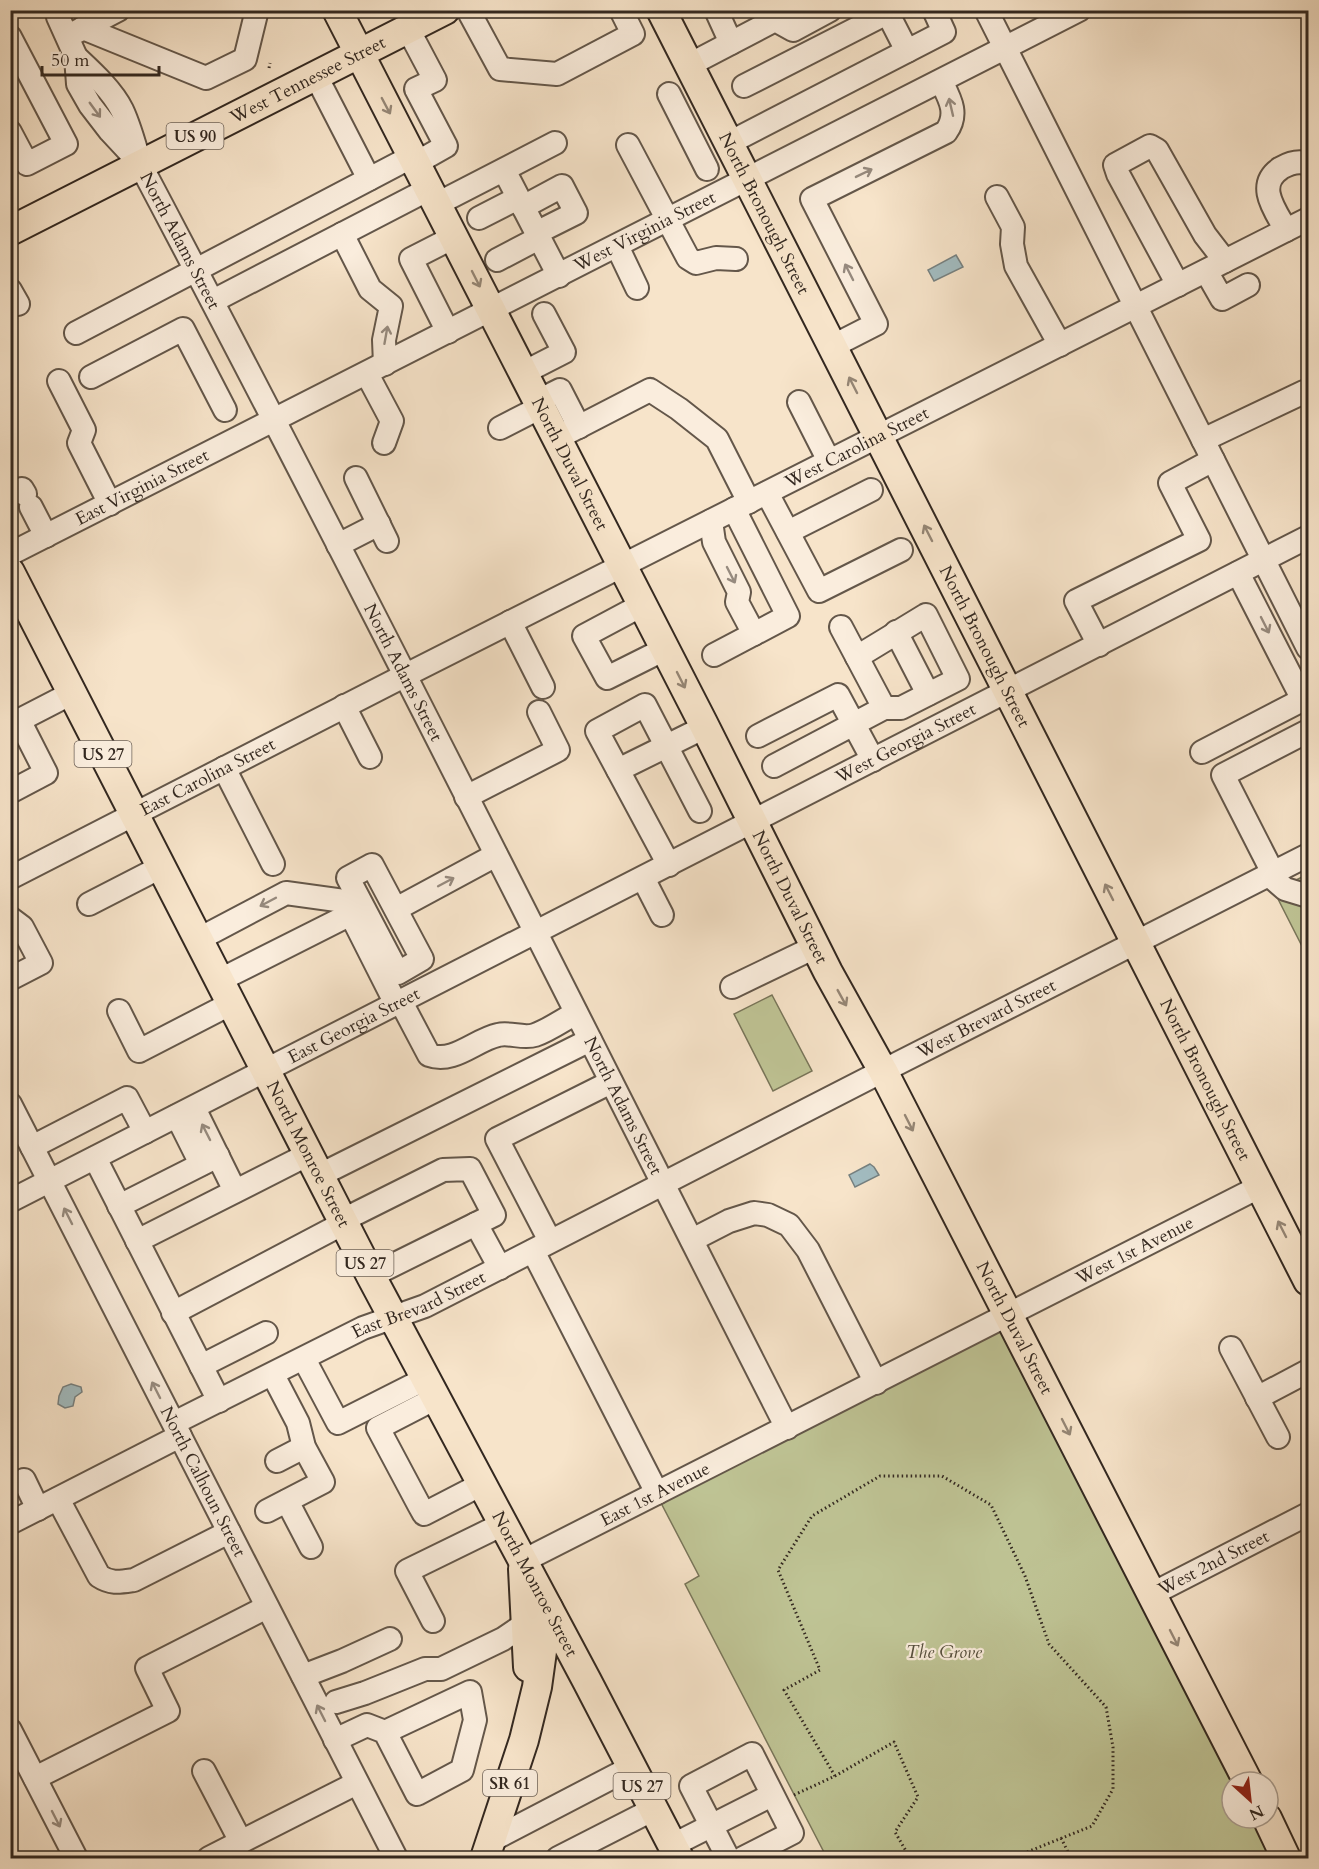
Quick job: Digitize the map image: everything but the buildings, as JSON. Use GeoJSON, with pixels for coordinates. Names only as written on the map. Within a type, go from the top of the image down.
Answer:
{"type":"FeatureCollection","features":[{"type":"Feature","properties":{"kind":"main road","name":"North Duval Street"},"geometry":{"type":"LineString","coordinates":[[337,10],[539,404],[568,432],[622,566],[815,947],[883,1071],[1242,1770]]}},
{"type":"Feature","properties":{"kind":"main road","name":"West Tennessee Street"},"geometry":{"type":"LineString","coordinates":[[140,164],[445,10]]}},
{"type":"Feature","properties":{"kind":"main road","name":"North Bronough Street"},"geometry":{"type":"LineString","coordinates":[[661,10],[1308,1281]]}},
{"type":"Feature","properties":{"kind":"main road","name":"US 90"},"geometry":{"type":"LineString","coordinates":[[10,231],[140,164]]}},
{"type":"Feature","properties":{"kind":"main road","name":"North Monroe Street"},"geometry":{"type":"LineString","coordinates":[[10,572],[371,1276],[523,1561],[537,1616],[587,1681],[676,1852]]}},
{"type":"Feature","properties":{"kind":"main road","name":"SR 61"},"geometry":{"type":"LineString","coordinates":[[488,1849],[524,1740],[534,1697],[537,1616]]}},
{"type":"Feature","properties":{"kind":"main road"},"geometry":{"type":"LineString","coordinates":[[534,1697],[551,1678],[587,1681]]}},
{"type":"Feature","properties":{"kind":"main road"},"geometry":{"type":"LineString","coordinates":[[1273,1830],[1286,1858]]}},
{"type":"Feature","properties":{"kind":"street"},"geometry":{"type":"LineString","coordinates":[[69,24],[118,10]]}},
{"type":"Feature","properties":{"kind":"street"},"geometry":{"type":"LineString","coordinates":[[69,24],[206,78],[245,60],[257,10]]}},
{"type":"Feature","properties":{"kind":"street"},"geometry":{"type":"LineString","coordinates":[[468,10],[500,69],[557,74],[633,34],[621,10]]}},
{"type":"Feature","properties":{"kind":"street"},"geometry":{"type":"LineString","coordinates":[[716,10],[731,43]]}},
{"type":"Feature","properties":{"kind":"street"},"geometry":{"type":"LineString","coordinates":[[689,64],[775,20],[793,30],[830,10]]}},
{"type":"Feature","properties":{"kind":"street"},"geometry":{"type":"LineString","coordinates":[[689,134],[723,131],[907,51],[944,32],[934,10]]}},
{"type":"Feature","properties":{"kind":"street"},"geometry":{"type":"LineString","coordinates":[[986,10],[1308,648]]}},
{"type":"Feature","properties":{"kind":"street","name":"West Virginia Street"},"geometry":{"type":"LineString","coordinates":[[275,420],[1079,10]]}},
{"type":"Feature","properties":{"kind":"street"},"geometry":{"type":"LineString","coordinates":[[744,86],[886,12],[907,51]]}},
{"type":"Feature","properties":{"kind":"street","name":"North Adams Street"},"geometry":{"type":"LineString","coordinates":[[69,24],[78,84],[90,105],[110,131],[140,164],[241,354],[788,1428]]}},
{"type":"Feature","properties":{"kind":"street"},"geometry":{"type":"LineString","coordinates":[[76,333],[369,179],[446,146],[416,89],[435,80],[408,29]]}},
{"type":"Feature","properties":{"kind":"street"},"geometry":{"type":"LineString","coordinates":[[10,37],[66,144],[27,164],[10,132]]}},
{"type":"Feature","properties":{"kind":"street"},"geometry":{"type":"LineString","coordinates":[[316,76],[369,179]]}},
{"type":"Feature","properties":{"kind":"street"},"geometry":{"type":"LineString","coordinates":[[833,346],[876,324],[812,199],[946,132],[951,125],[953,106],[941,81]]}},
{"type":"Feature","properties":{"kind":"street"},"geometry":{"type":"LineString","coordinates":[[669,94],[707,169]]}},
{"type":"Feature","properties":{"kind":"street"},"geometry":{"type":"LineString","coordinates":[[213,301],[342,234],[504,170],[555,143]]}},
{"type":"Feature","properties":{"kind":"street"},"geometry":{"type":"LineString","coordinates":[[628,145],[688,258],[696,263],[716,258],[736,259]]}},
{"type":"Feature","properties":{"kind":"street"},"geometry":{"type":"LineString","coordinates":[[1178,285],[1115,165],[1150,146],[1157,150],[1205,235],[1216,266],[1222,299],[1248,285]]}},
{"type":"Feature","properties":{"kind":"street"},"geometry":{"type":"LineString","coordinates":[[1286,230],[1270,200],[1268,185],[1274,174],[1287,165],[1297,162],[1308,164]]}},
{"type":"Feature","properties":{"kind":"street"},"geometry":{"type":"LineString","coordinates":[[504,170],[559,276]]}},
{"type":"Feature","properties":{"kind":"street"},"geometry":{"type":"LineString","coordinates":[[480,218],[562,186],[576,213],[497,260]]}},
{"type":"Feature","properties":{"kind":"street"},"geometry":{"type":"LineString","coordinates":[[997,197],[1013,227],[1012,244],[1016,266],[1059,345]]}},
{"type":"Feature","properties":{"kind":"street","name":"West Carolina Street"},"geometry":{"type":"LineString","coordinates":[[404,676],[1308,219]]}},
{"type":"Feature","properties":{"kind":"street"},"geometry":{"type":"LineString","coordinates":[[342,234],[370,289],[391,306],[376,369],[392,421],[384,443]]}},
{"type":"Feature","properties":{"kind":"street"},"geometry":{"type":"LineString","coordinates":[[448,332],[411,259],[454,237]]}},
{"type":"Feature","properties":{"kind":"street"},"geometry":{"type":"LineString","coordinates":[[617,246],[637,288]]}},
{"type":"Feature","properties":{"kind":"street"},"geometry":{"type":"LineString","coordinates":[[524,373],[564,352],[544,314]]}},
{"type":"Feature","properties":{"kind":"street"},"geometry":{"type":"LineString","coordinates":[[91,377],[183,329],[225,410]]}},
{"type":"Feature","properties":{"kind":"street"},"geometry":{"type":"LineString","coordinates":[[206,373],[241,354]]}},
{"type":"Feature","properties":{"kind":"street"},"geometry":{"type":"LineString","coordinates":[[59,381],[84,430],[79,443],[110,504]]}},
{"type":"Feature","properties":{"kind":"street"},"geometry":{"type":"LineString","coordinates":[[568,432],[650,390],[717,439],[750,501],[788,616],[714,655]]}},
{"type":"Feature","properties":{"kind":"street"},"geometry":{"type":"LineString","coordinates":[[1099,645],[1076,601],[1199,540],[1170,483],[1208,450],[1304,392]]}},
{"type":"Feature","properties":{"kind":"street"},"geometry":{"type":"LineString","coordinates":[[799,402],[829,461]]}},
{"type":"Feature","properties":{"kind":"street"},"geometry":{"type":"LineString","coordinates":[[500,428],[539,404]]}},
{"type":"Feature","properties":{"kind":"street","name":"East Virginia Street"},"geometry":{"type":"LineString","coordinates":[[10,554],[275,420]]}},
{"type":"Feature","properties":{"kind":"street"},"geometry":{"type":"LineString","coordinates":[[338,545],[383,533],[356,478]]}},
{"type":"Feature","properties":{"kind":"street"},"geometry":{"type":"LineString","coordinates":[[788,532],[871,490]]}},
{"type":"Feature","properties":{"kind":"street"},"geometry":{"type":"LineString","coordinates":[[22,499],[46,536]]}},
{"type":"Feature","properties":{"kind":"street"},"geometry":{"type":"LineString","coordinates":[[750,501],[788,532],[819,591],[901,550]]}},
{"type":"Feature","properties":{"kind":"street"},"geometry":{"type":"LineString","coordinates":[[711,521],[714,542],[739,592],[737,602],[754,634]]}},
{"type":"Feature","properties":{"kind":"street","name":"West Georgia Street"},"geometry":{"type":"LineString","coordinates":[[536,933],[1308,537]]}},
{"type":"Feature","properties":{"kind":"street"},"geometry":{"type":"LineString","coordinates":[[1202,752],[1306,698],[1238,573]]}},
{"type":"Feature","properties":{"kind":"street"},"geometry":{"type":"LineString","coordinates":[[642,605],[584,636],[607,678],[665,649]]}},
{"type":"Feature","properties":{"kind":"street"},"geometry":{"type":"LineString","coordinates":[[774,766],[884,708],[901,708],[958,679],[926,615],[857,657]]}},
{"type":"Feature","properties":{"kind":"street"},"geometry":{"type":"LineString","coordinates":[[510,622],[543,687]]}},
{"type":"Feature","properties":{"kind":"street"},"geometry":{"type":"LineString","coordinates":[[842,627],[884,708]]}},
{"type":"Feature","properties":{"kind":"street"},"geometry":{"type":"LineString","coordinates":[[896,632],[928,694]]}},
{"type":"Feature","properties":{"kind":"street","name":"East Carolina Street"},"geometry":{"type":"LineString","coordinates":[[10,878],[404,676]]}},
{"type":"Feature","properties":{"kind":"street"},"geometry":{"type":"LineString","coordinates":[[10,792],[46,773],[15,722],[72,693]]}},
{"type":"Feature","properties":{"kind":"street"},"geometry":{"type":"LineString","coordinates":[[758,736],[838,695],[873,760]]}},
{"type":"Feature","properties":{"kind":"street"},"geometry":{"type":"LineString","coordinates":[[669,865],[597,731],[645,705],[700,811]]}},
{"type":"Feature","properties":{"kind":"street"},"geometry":{"type":"LineString","coordinates":[[344,706],[370,758]]}},
{"type":"Feature","properties":{"kind":"street"},"geometry":{"type":"LineString","coordinates":[[466,797],[558,750],[539,712]]}},
{"type":"Feature","properties":{"kind":"street"},"geometry":{"type":"LineString","coordinates":[[618,771],[705,727]]}},
{"type":"Feature","properties":{"kind":"street"},"geometry":{"type":"LineString","coordinates":[[1308,731],[1223,775],[1271,874],[1285,889],[1308,896]]}},
{"type":"Feature","properties":{"kind":"street"},"geometry":{"type":"LineString","coordinates":[[224,768],[273,864]]}},
{"type":"Feature","properties":{"kind":"street"},"geometry":{"type":"LineString","coordinates":[[396,909],[496,855]]}},
{"type":"Feature","properties":{"kind":"street","name":"West Brevard Street"},"geometry":{"type":"LineString","coordinates":[[663,1184],[1308,855]]}},
{"type":"Feature","properties":{"kind":"street"},"geometry":{"type":"LineString","coordinates":[[372,865],[396,909],[422,959],[398,973],[348,878],[372,865]]}},
{"type":"Feature","properties":{"kind":"street"},"geometry":{"type":"LineString","coordinates":[[88,904],[161,867]]}},
{"type":"Feature","properties":{"kind":"street"},"geometry":{"type":"LineString","coordinates":[[642,878],[662,915]]}},
{"type":"Feature","properties":{"kind":"street"},"geometry":{"type":"LineString","coordinates":[[199,939],[286,892],[344,902],[398,1003],[429,1055],[437,1058],[452,1056],[499,1034],[536,1035],[576,1012]]}},
{"type":"Feature","properties":{"kind":"street"},"geometry":{"type":"LineString","coordinates":[[119,1011],[139,1052],[226,992],[351,914]]}},
{"type":"Feature","properties":{"kind":"street"},"geometry":{"type":"LineString","coordinates":[[10,918],[22,927],[41,963],[10,979]]}},
{"type":"Feature","properties":{"kind":"street","name":"East Georgia Street"},"geometry":{"type":"LineString","coordinates":[[10,1201],[536,933]]}},
{"type":"Feature","properties":{"kind":"street"},"geometry":{"type":"LineString","coordinates":[[732,987],[815,947]]}},
{"type":"Feature","properties":{"kind":"street"},"geometry":{"type":"LineString","coordinates":[[409,966],[422,991]]}},
{"type":"Feature","properties":{"kind":"street"},"geometry":{"type":"LineString","coordinates":[[137,1242],[236,1191],[315,1165],[590,1040]]}},
{"type":"Feature","properties":{"kind":"street"},"geometry":{"type":"LineString","coordinates":[[611,1082],[496,1139],[542,1246],[657,1493]]}},
{"type":"Feature","properties":{"kind":"street"},"geometry":{"type":"LineString","coordinates":[[32,1147],[127,1098],[145,1132]]}},
{"type":"Feature","properties":{"kind":"street","name":"North Calhoun Street"},"geometry":{"type":"LineString","coordinates":[[10,1104],[396,1858]]}},
{"type":"Feature","properties":{"kind":"street"},"geometry":{"type":"LineString","coordinates":[[185,1112],[209,1160],[236,1191]]}},
{"type":"Feature","properties":{"kind":"street"},"geometry":{"type":"LineString","coordinates":[[95,1158],[219,1401]]}},
{"type":"Feature","properties":{"kind":"street"},"geometry":{"type":"LineString","coordinates":[[119,1206],[209,1160]]}},
{"type":"Feature","properties":{"kind":"street"},"geometry":{"type":"LineString","coordinates":[[173,1313],[443,1170],[470,1169],[494,1215],[371,1276]]}},
{"type":"Feature","properties":{"kind":"street","name":"East Brevard Street"},"geometry":{"type":"LineString","coordinates":[[10,1523],[48,1504],[177,1430],[219,1401],[363,1328],[425,1306],[663,1184]]}},
{"type":"Feature","properties":{"kind":"street","name":"West 1st Avenue"},"geometry":{"type":"LineString","coordinates":[[876,1383],[1260,1186]]}},
{"type":"Feature","properties":{"kind":"street"},"geometry":{"type":"LineString","coordinates":[[692,1240],[729,1221],[754,1213],[768,1215],[789,1225],[808,1250],[876,1383]]}},
{"type":"Feature","properties":{"kind":"street"},"geometry":{"type":"LineString","coordinates":[[476,1224],[500,1268]]}},
{"type":"Feature","properties":{"kind":"street"},"geometry":{"type":"LineString","coordinates":[[201,1366],[266,1333]]}},
{"type":"Feature","properties":{"kind":"street"},"geometry":{"type":"LineString","coordinates":[[1231,1348],[1278,1437]]}},
{"type":"Feature","properties":{"kind":"street"},"geometry":{"type":"LineString","coordinates":[[304,1359],[338,1424],[430,1389]]}},
{"type":"Feature","properties":{"kind":"street"},"geometry":{"type":"LineString","coordinates":[[1257,1398],[1308,1371]]}},
{"type":"Feature","properties":{"kind":"street"},"geometry":{"type":"LineString","coordinates":[[273,1375],[298,1423],[304,1447],[323,1482],[277,1506],[311,1547]]}},
{"type":"Feature","properties":{"kind":"street","name":"East 1st Avenue"},"geometry":{"type":"LineString","coordinates":[[523,1561],[876,1383]]}},
{"type":"Feature","properties":{"kind":"street"},"geometry":{"type":"LineString","coordinates":[[430,1389],[378,1428],[419,1505],[424,1514],[482,1484]]}},
{"type":"Feature","properties":{"kind":"street"},"geometry":{"type":"LineString","coordinates":[[277,1461],[304,1447]]}},
{"type":"Feature","properties":{"kind":"street"},"geometry":{"type":"LineString","coordinates":[[24,1480],[48,1504],[99,1576],[107,1581],[119,1583],[134,1580],[229,1532]]}},
{"type":"Feature","properties":{"kind":"street","name":"West 2nd Street"},"geometry":{"type":"LineString","coordinates":[[1152,1594],[1308,1514]]}},
{"type":"Feature","properties":{"kind":"street"},"geometry":{"type":"LineString","coordinates":[[433,1621],[407,1571],[503,1524]]}},
{"type":"Feature","properties":{"kind":"street"},"geometry":{"type":"LineString","coordinates":[[35,1778],[168,1711],[147,1668],[267,1607]]}},
{"type":"Feature","properties":{"kind":"street"},"geometry":{"type":"LineString","coordinates":[[336,1702],[424,1669],[441,1669],[503,1639],[537,1616]]}},
{"type":"Feature","properties":{"kind":"street"},"geometry":{"type":"LineString","coordinates":[[303,1676],[390,1639]]}},
{"type":"Feature","properties":{"kind":"street"},"geometry":{"type":"LineString","coordinates":[[335,1740],[367,1725],[385,1732],[417,1794],[462,1770],[475,1720],[470,1692],[385,1732]]}},
{"type":"Feature","properties":{"kind":"street"},"geometry":{"type":"LineString","coordinates":[[10,1730],[76,1858]]}},
{"type":"Feature","properties":{"kind":"street"},"geometry":{"type":"LineString","coordinates":[[728,1858],[691,1786],[752,1755],[792,1833],[743,1858]]}},
{"type":"Feature","properties":{"kind":"street"},"geometry":{"type":"LineString","coordinates":[[488,1849],[632,1767]]}},
{"type":"Feature","properties":{"kind":"street"},"geometry":{"type":"LineString","coordinates":[[204,1771],[241,1842]]}},
{"type":"Feature","properties":{"kind":"street"},"geometry":{"type":"LineString","coordinates":[[209,1858],[357,1783]]}},
{"type":"Feature","properties":{"kind":"street"},"geometry":{"type":"LineString","coordinates":[[676,1852],[711,1826],[774,1799]]}},
{"type":"Feature","properties":{"kind":"street"},"geometry":{"type":"LineString","coordinates":[[558,1858],[654,1809]]}},
{"type":"Feature","properties":{"kind":"path"},"geometry":{"type":"LineString","coordinates":[[269,68],[270,63]]}},
{"type":"Feature","properties":{"kind":"path"},"geometry":{"type":"LineString","coordinates":[[835,1776],[784,1690],[820,1670],[778,1570],[812,1516],[880,1476],[942,1476],[991,1505],[1025,1576],[1049,1644],[1106,1707],[1113,1747],[1113,1789],[1092,1826],[1012,1858]]}},
{"type":"Feature","properties":{"kind":"path"},"geometry":{"type":"LineString","coordinates":[[774,1799],[835,1776],[894,1743],[918,1797],[895,1832],[910,1858]]}},
{"type":"Feature","properties":{"kind":"path"},"geometry":{"type":"LineString","coordinates":[[1061,1838],[1071,1858]]}},
{"type":"Feature","properties":{"kind":"green space"},"geometry":{"type":"Polygon","coordinates":[[[1308,874],[1308,958],[1274,891],[1308,874]]]}},
{"type":"Feature","properties":{"kind":"green space"},"geometry":{"type":"Polygon","coordinates":[[[772,995],[812,1071],[773,1091],[734,1014],[772,995]]]}},
{"type":"Feature","properties":{"kind":"green space","name":"The Grove"},"geometry":{"type":"Polygon","coordinates":[[[999,1329],[1228,1770],[1220,1770],[1220,1830],[1259,1830],[1274,1858],[827,1858],[685,1584],[699,1576],[660,1501],[999,1329]]]}},
{"type":"Feature","properties":{"kind":"water"},"geometry":{"type":"Polygon","coordinates":[[[956,255],[963,267],[934,281],[928,270],[956,255]]]}},
{"type":"Feature","properties":{"kind":"water"},"geometry":{"type":"Polygon","coordinates":[[[870,1164],[879,1175],[855,1187],[849,1175],[870,1164]]]}},
{"type":"Feature","properties":{"kind":"water"},"geometry":{"type":"Polygon","coordinates":[[[71,1384],[81,1387],[82,1392],[75,1397],[73,1406],[65,1408],[58,1404],[59,1396],[63,1387],[71,1384]]]}}]}
